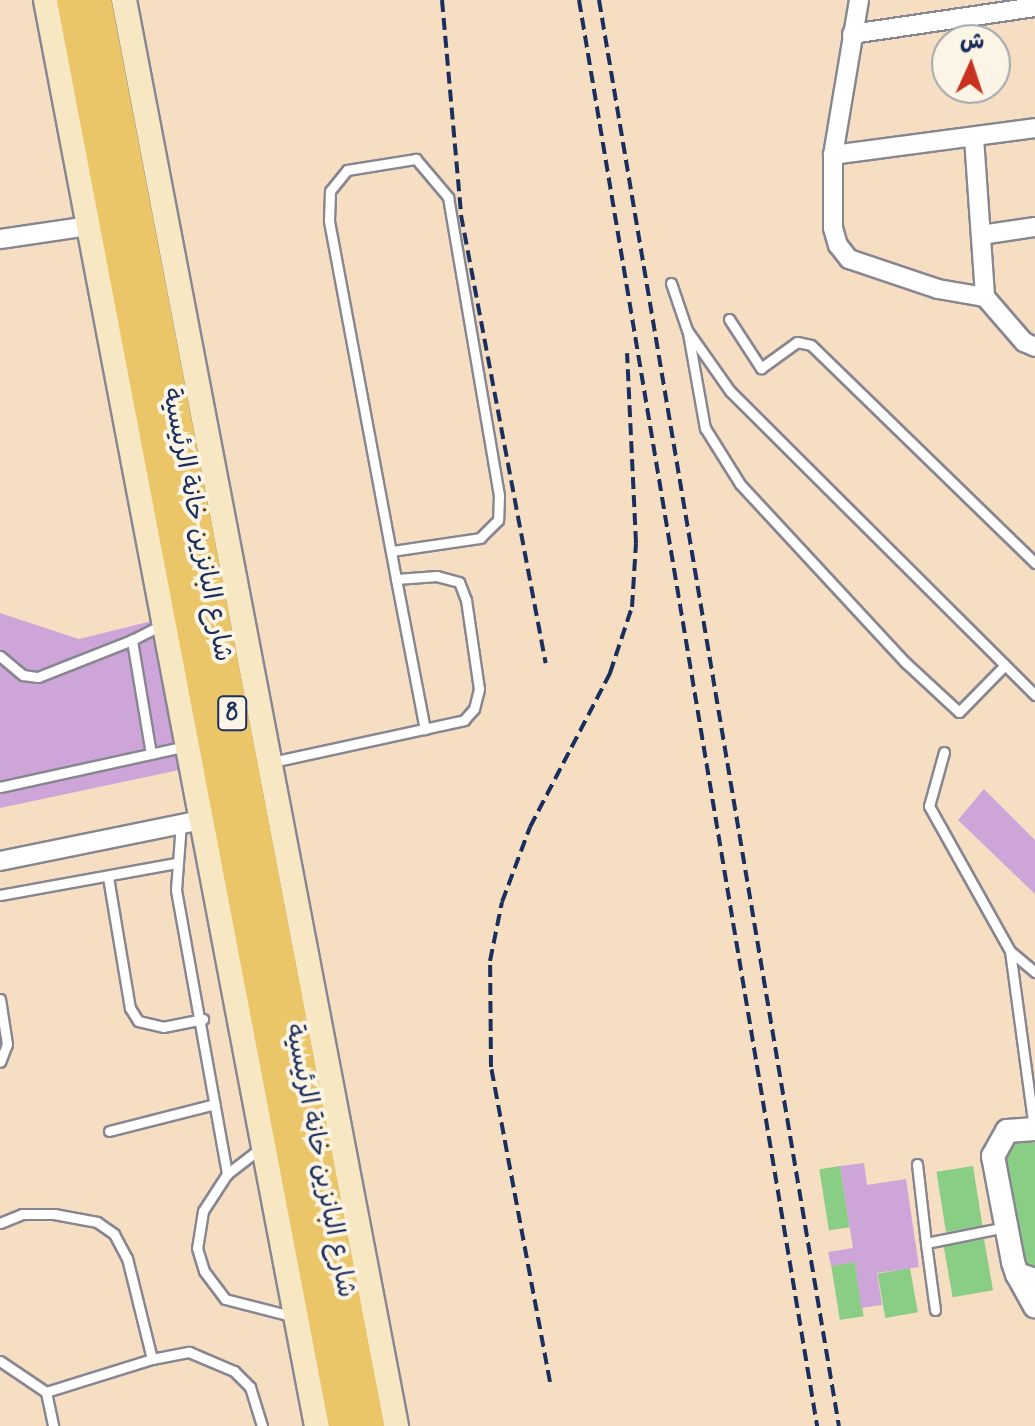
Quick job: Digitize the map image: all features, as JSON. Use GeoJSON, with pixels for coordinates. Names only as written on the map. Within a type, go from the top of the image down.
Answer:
{"type":"FeatureCollection","features":[{"type":"Feature","properties":{"kind":"highway","name":"شارع البانزين خانة الرئيسية"},"geometry":{"type":"LineString","coordinates":[[71,0],[138,423],[225,867],[343,1426]]}},
{"type":"Feature","properties":{"kind":"highway","name":"شارع البانزين خانة الرئيسية"},"geometry":{"type":"LineString","coordinates":[[97,0],[259,759],[370,1426]]}},
{"type":"Feature","properties":{"kind":"main road"},"geometry":{"type":"LineString","coordinates":[[46,0],[89,226],[138,423],[164,623],[187,746],[191,822],[225,867],[265,1145],[317,1426]]}},
{"type":"Feature","properties":{"kind":"main road"},"geometry":{"type":"LineString","coordinates":[[124,0],[259,759],[396,1426]]}},
{"type":"Feature","properties":{"kind":"street"},"geometry":{"type":"LineString","coordinates":[[859,0],[833,155],[833,228],[843,254],[938,289],[985,297]]}},
{"type":"Feature","properties":{"kind":"street"},"geometry":{"type":"LineString","coordinates":[[852,34],[1035,7]]}},
{"type":"Feature","properties":{"kind":"street"},"geometry":{"type":"LineString","coordinates":[[833,155],[1035,128]]}},
{"type":"Feature","properties":{"kind":"street"},"geometry":{"type":"LineString","coordinates":[[974,138],[985,297],[1024,342],[1035,347]]}},
{"type":"Feature","properties":{"kind":"street"},"geometry":{"type":"LineString","coordinates":[[0,239],[89,226]]}},
{"type":"Feature","properties":{"kind":"street"},"geometry":{"type":"LineString","coordinates":[[981,235],[1035,227]]}},
{"type":"Feature","properties":{"kind":"street"},"geometry":{"type":"LineString","coordinates":[[0,861],[191,822]]}},
{"type":"Feature","properties":{"kind":"street"},"geometry":{"type":"LineString","coordinates":[[1035,1128],[1007,1131],[994,1148],[1006,1227],[1035,1306]]}},
{"type":"Feature","properties":{"kind":"lane"},"geometry":{"type":"LineString","coordinates":[[392,551],[480,538],[498,520],[499,495],[448,197],[431,171],[416,159],[347,170],[330,191],[329,220],[425,729]]}},
{"type":"Feature","properties":{"kind":"lane"},"geometry":{"type":"LineString","coordinates":[[671,283],[687,330],[705,428],[740,484],[906,663],[959,712],[1005,665]]}},
{"type":"Feature","properties":{"kind":"lane"},"geometry":{"type":"LineString","coordinates":[[729,319],[761,368],[797,342],[811,345],[1035,563]]}},
{"type":"Feature","properties":{"kind":"lane"},"geometry":{"type":"LineString","coordinates":[[687,330],[730,391],[1035,695]]}},
{"type":"Feature","properties":{"kind":"lane"},"geometry":{"type":"LineString","coordinates":[[259,759],[464,720],[474,709],[479,689],[466,600],[459,582],[448,579],[396,579]]}},
{"type":"Feature","properties":{"kind":"lane"},"geometry":{"type":"LineString","coordinates":[[0,656],[23,675],[38,677],[132,640],[164,623]]}},
{"type":"Feature","properties":{"kind":"lane"},"geometry":{"type":"LineString","coordinates":[[132,640],[151,754]]}},
{"type":"Feature","properties":{"kind":"lane"},"geometry":{"type":"LineString","coordinates":[[0,787],[187,746]]}},
{"type":"Feature","properties":{"kind":"lane"},"geometry":{"type":"LineString","coordinates":[[944,752],[929,806],[1010,951],[1035,972]]}},
{"type":"Feature","properties":{"kind":"lane"},"geometry":{"type":"LineString","coordinates":[[191,822],[176,863],[176,890],[203,1019],[227,1174]]}},
{"type":"Feature","properties":{"kind":"lane"},"geometry":{"type":"LineString","coordinates":[[0,895],[176,863]]}},
{"type":"Feature","properties":{"kind":"lane"},"geometry":{"type":"LineString","coordinates":[[108,877],[130,1008],[138,1021],[163,1027],[203,1019]]}},
{"type":"Feature","properties":{"kind":"lane"},"geometry":{"type":"LineString","coordinates":[[1010,951],[1035,1128]]}},
{"type":"Feature","properties":{"kind":"lane"},"geometry":{"type":"LineString","coordinates":[[0,999],[7,1044],[0,1062]]}},
{"type":"Feature","properties":{"kind":"lane"},"geometry":{"type":"LineString","coordinates":[[109,1131],[215,1104]]}},
{"type":"Feature","properties":{"kind":"lane"},"geometry":{"type":"LineString","coordinates":[[265,1145],[227,1174],[203,1211],[197,1248],[204,1271],[225,1299],[298,1317]]}},
{"type":"Feature","properties":{"kind":"lane"},"geometry":{"type":"LineString","coordinates":[[917,1164],[935,1310]]}},
{"type":"Feature","properties":{"kind":"lane"},"geometry":{"type":"LineString","coordinates":[[0,1223],[22,1214],[54,1214],[97,1222],[114,1234],[127,1258],[152,1359]]}},
{"type":"Feature","properties":{"kind":"lane"},"geometry":{"type":"LineString","coordinates":[[926,1243],[1006,1227]]}},
{"type":"Feature","properties":{"kind":"lane"},"geometry":{"type":"LineString","coordinates":[[46,1392],[152,1359],[189,1352],[224,1365],[250,1387],[262,1426]]}},
{"type":"Feature","properties":{"kind":"lane"},"geometry":{"type":"LineString","coordinates":[[0,1361],[46,1392],[53,1426]]}},
{"type":"Feature","properties":{"kind":"green space"},"geometry":{"type":"Polygon","coordinates":[[[1020,1138],[1035,1143],[1035,1267],[1024,1262],[1005,1166],[1005,1150],[1020,1138]]]}},
{"type":"Feature","properties":{"kind":"green space"},"geometry":{"type":"Polygon","coordinates":[[[840,1166],[850,1227],[829,1231],[819,1169],[840,1166]]]}},
{"type":"Feature","properties":{"kind":"green space"},"geometry":{"type":"Polygon","coordinates":[[[973,1166],[983,1226],[946,1232],[936,1172],[973,1166]]]}},
{"type":"Feature","properties":{"kind":"green space"},"geometry":{"type":"Polygon","coordinates":[[[984,1239],[993,1290],[953,1297],[944,1246],[984,1239]]]}},
{"type":"Feature","properties":{"kind":"green space"},"geometry":{"type":"Polygon","coordinates":[[[855,1262],[864,1316],[840,1320],[831,1266],[855,1262]]]}},
{"type":"Feature","properties":{"kind":"green space"},"geometry":{"type":"Polygon","coordinates":[[[910,1268],[918,1312],[885,1318],[878,1274],[910,1268]]]}},
{"type":"Feature","properties":{"kind":"building"},"geometry":{"type":"Polygon","coordinates":[[[0,613],[79,639],[152,621],[179,770],[0,808],[0,613]]]}},
{"type":"Feature","properties":{"kind":"building"},"geometry":{"type":"Polygon","coordinates":[[[984,789],[1035,840],[1035,894],[958,820],[984,789]]]}},
{"type":"Feature","properties":{"kind":"building"},"geometry":{"type":"Polygon","coordinates":[[[864,1163],[867,1185],[906,1179],[919,1267],[877,1273],[882,1305],[861,1308],[855,1262],[831,1266],[828,1252],[853,1248],[840,1166],[864,1163]]]}},
{"type":"Feature","properties":{"kind":"railway"},"geometry":{"type":"LineString","coordinates":[[442,0],[461,215],[546,663]]}},
{"type":"Feature","properties":{"kind":"railway"},"geometry":{"type":"LineString","coordinates":[[579,0],[817,1426]]}},
{"type":"Feature","properties":{"kind":"railway"},"geometry":{"type":"LineString","coordinates":[[599,0],[839,1426]]}},
{"type":"Feature","properties":{"kind":"railway"},"geometry":{"type":"LineString","coordinates":[[550,1382],[491,1067],[490,961],[502,902],[530,827],[610,673],[632,607],[636,543],[627,353]]}}]}
